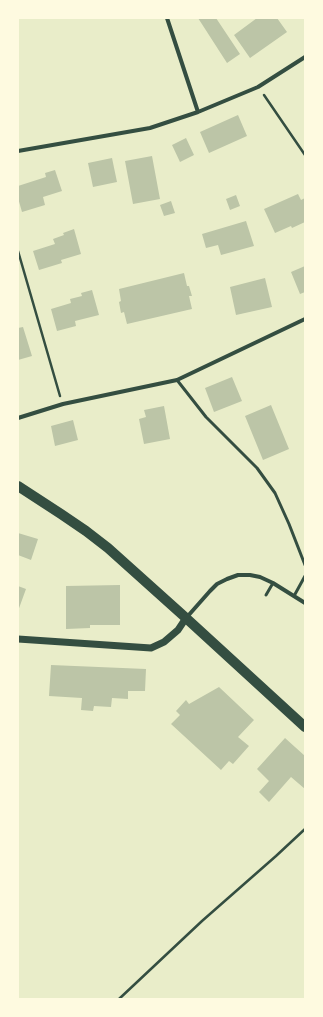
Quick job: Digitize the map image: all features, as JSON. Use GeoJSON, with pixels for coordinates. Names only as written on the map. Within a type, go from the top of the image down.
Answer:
{"type":"FeatureCollection","features":[{"type":"Feature","properties":{"kind":"main road"},"geometry":{"type":"LineString","coordinates":[[18,486],[86,531],[108,548],[305,727]]}},
{"type":"Feature","properties":{"kind":"street"},"geometry":{"type":"LineString","coordinates":[[167,18],[198,112]]}},
{"type":"Feature","properties":{"kind":"street"},"geometry":{"type":"LineString","coordinates":[[18,151],[150,128],[198,112],[258,87],[305,56]]}},
{"type":"Feature","properties":{"kind":"street"},"geometry":{"type":"LineString","coordinates":[[18,418],[62,404],[177,380],[305,319]]}},
{"type":"Feature","properties":{"kind":"street"},"geometry":{"type":"LineString","coordinates":[[18,639],[151,648],[164,642],[178,630],[186,618],[217,584],[238,575],[260,577],[273,583],[305,603]]}},
{"type":"Feature","properties":{"kind":"lane"},"geometry":{"type":"LineString","coordinates":[[177,380],[206,417],[258,468],[275,493],[305,565]]}},
{"type":"Feature","properties":{"kind":"lane"},"geometry":{"type":"LineString","coordinates":[[294,596],[305,576]]}},
{"type":"Feature","properties":{"kind":"lane"},"geometry":{"type":"LineString","coordinates":[[266,595],[273,583]]}},
{"type":"Feature","properties":{"kind":"path"},"geometry":{"type":"LineString","coordinates":[[258,87],[305,155]]}},
{"type":"Feature","properties":{"kind":"path"},"geometry":{"type":"LineString","coordinates":[[18,251],[62,404]]}},
{"type":"Feature","properties":{"kind":"path"},"geometry":{"type":"LineString","coordinates":[[118,999],[202,921],[305,829]]}},
{"type":"Feature","properties":{"kind":"building"},"geometry":{"type":"Polygon","coordinates":[[[198,18],[216,18],[240,54],[227,63],[198,18]]]}},
{"type":"Feature","properties":{"kind":"building"},"geometry":{"type":"Polygon","coordinates":[[[257,18],[277,18],[287,32],[250,58],[234,35],[257,18]]]}},
{"type":"Feature","properties":{"kind":"building"},"geometry":{"type":"Polygon","coordinates":[[[238,115],[247,136],[209,153],[200,132],[238,115]]]}},
{"type":"Feature","properties":{"kind":"building"},"geometry":{"type":"Polygon","coordinates":[[[186,138],[194,155],[180,162],[172,145],[186,138]]]}},
{"type":"Feature","properties":{"kind":"building"},"geometry":{"type":"Polygon","coordinates":[[[152,156],[160,199],[133,204],[125,161],[152,156]]]}},
{"type":"Feature","properties":{"kind":"building"},"geometry":{"type":"Polygon","coordinates":[[[112,158],[117,182],[93,187],[88,163],[112,158]]]}},
{"type":"Feature","properties":{"kind":"building"},"geometry":{"type":"Polygon","coordinates":[[[55,170],[62,191],[43,197],[45,205],[22,212],[18,198],[18,186],[46,177],[45,173],[55,170]]]}},
{"type":"Feature","properties":{"kind":"building"},"geometry":{"type":"Polygon","coordinates":[[[298,194],[301,200],[305,198],[305,222],[275,233],[264,209],[298,194]]]}},
{"type":"Feature","properties":{"kind":"building"},"geometry":{"type":"Polygon","coordinates":[[[236,195],[240,206],[230,210],[226,199],[236,195]]]}},
{"type":"Feature","properties":{"kind":"building"},"geometry":{"type":"Polygon","coordinates":[[[171,201],[175,213],[164,216],[160,205],[171,201]]]}},
{"type":"Feature","properties":{"kind":"building"},"geometry":{"type":"Polygon","coordinates":[[[246,221],[254,246],[221,255],[218,245],[206,248],[202,234],[246,221]]]}},
{"type":"Feature","properties":{"kind":"building"},"geometry":{"type":"Polygon","coordinates":[[[74,229],[81,254],[61,260],[62,263],[39,270],[33,251],[55,244],[53,239],[74,229]]]}},
{"type":"Feature","properties":{"kind":"building"},"geometry":{"type":"Polygon","coordinates":[[[305,266],[305,292],[300,294],[291,272],[305,266]]]}},
{"type":"Feature","properties":{"kind":"building"},"geometry":{"type":"Polygon","coordinates":[[[184,273],[187,286],[189,286],[192,296],[189,296],[192,309],[127,324],[124,312],[121,313],[119,289],[184,273]]]}},
{"type":"Feature","properties":{"kind":"building"},"geometry":{"type":"Polygon","coordinates":[[[265,278],[272,307],[236,315],[230,287],[265,278]]]}},
{"type":"Feature","properties":{"kind":"building"},"geometry":{"type":"Polygon","coordinates":[[[92,290],[99,315],[75,321],[76,326],[57,331],[51,309],[71,303],[70,299],[82,296],[81,293],[92,290]]]}},
{"type":"Feature","properties":{"kind":"building"},"geometry":{"type":"Polygon","coordinates":[[[23,327],[32,356],[18,360],[18,328],[23,327]]]}},
{"type":"Feature","properties":{"kind":"building"},"geometry":{"type":"Polygon","coordinates":[[[232,377],[242,401],[214,412],[205,388],[232,377]]]}},
{"type":"Feature","properties":{"kind":"building"},"geometry":{"type":"Polygon","coordinates":[[[271,405],[289,449],[263,460],[245,416],[271,405]]]}},
{"type":"Feature","properties":{"kind":"building"},"geometry":{"type":"Polygon","coordinates":[[[164,406],[170,439],[144,444],[139,419],[146,417],[144,410],[164,406]]]}},
{"type":"Feature","properties":{"kind":"building"},"geometry":{"type":"Polygon","coordinates":[[[73,420],[78,440],[55,446],[51,426],[73,420]]]}},
{"type":"Feature","properties":{"kind":"building"},"geometry":{"type":"Polygon","coordinates":[[[18,533],[38,539],[31,560],[18,555],[18,533]]]}},
{"type":"Feature","properties":{"kind":"building"},"geometry":{"type":"Polygon","coordinates":[[[120,585],[120,625],[90,625],[90,628],[66,629],[66,586],[120,585]]]}},
{"type":"Feature","properties":{"kind":"building"},"geometry":{"type":"Polygon","coordinates":[[[18,586],[26,589],[18,611],[18,586]]]}},
{"type":"Feature","properties":{"kind":"building"},"geometry":{"type":"Polygon","coordinates":[[[51,665],[146,669],[145,691],[128,691],[128,699],[112,698],[111,707],[94,706],[93,711],[81,710],[82,698],[49,696],[51,665]]]}},
{"type":"Feature","properties":{"kind":"building"},"geometry":{"type":"Polygon","coordinates":[[[219,687],[254,720],[238,737],[249,746],[233,764],[229,761],[221,770],[171,724],[180,715],[176,711],[186,700],[189,704],[219,687]]]}},
{"type":"Feature","properties":{"kind":"building"},"geometry":{"type":"Polygon","coordinates":[[[285,738],[305,756],[305,789],[291,777],[269,802],[259,792],[269,781],[257,769],[285,738]]]}}]}
